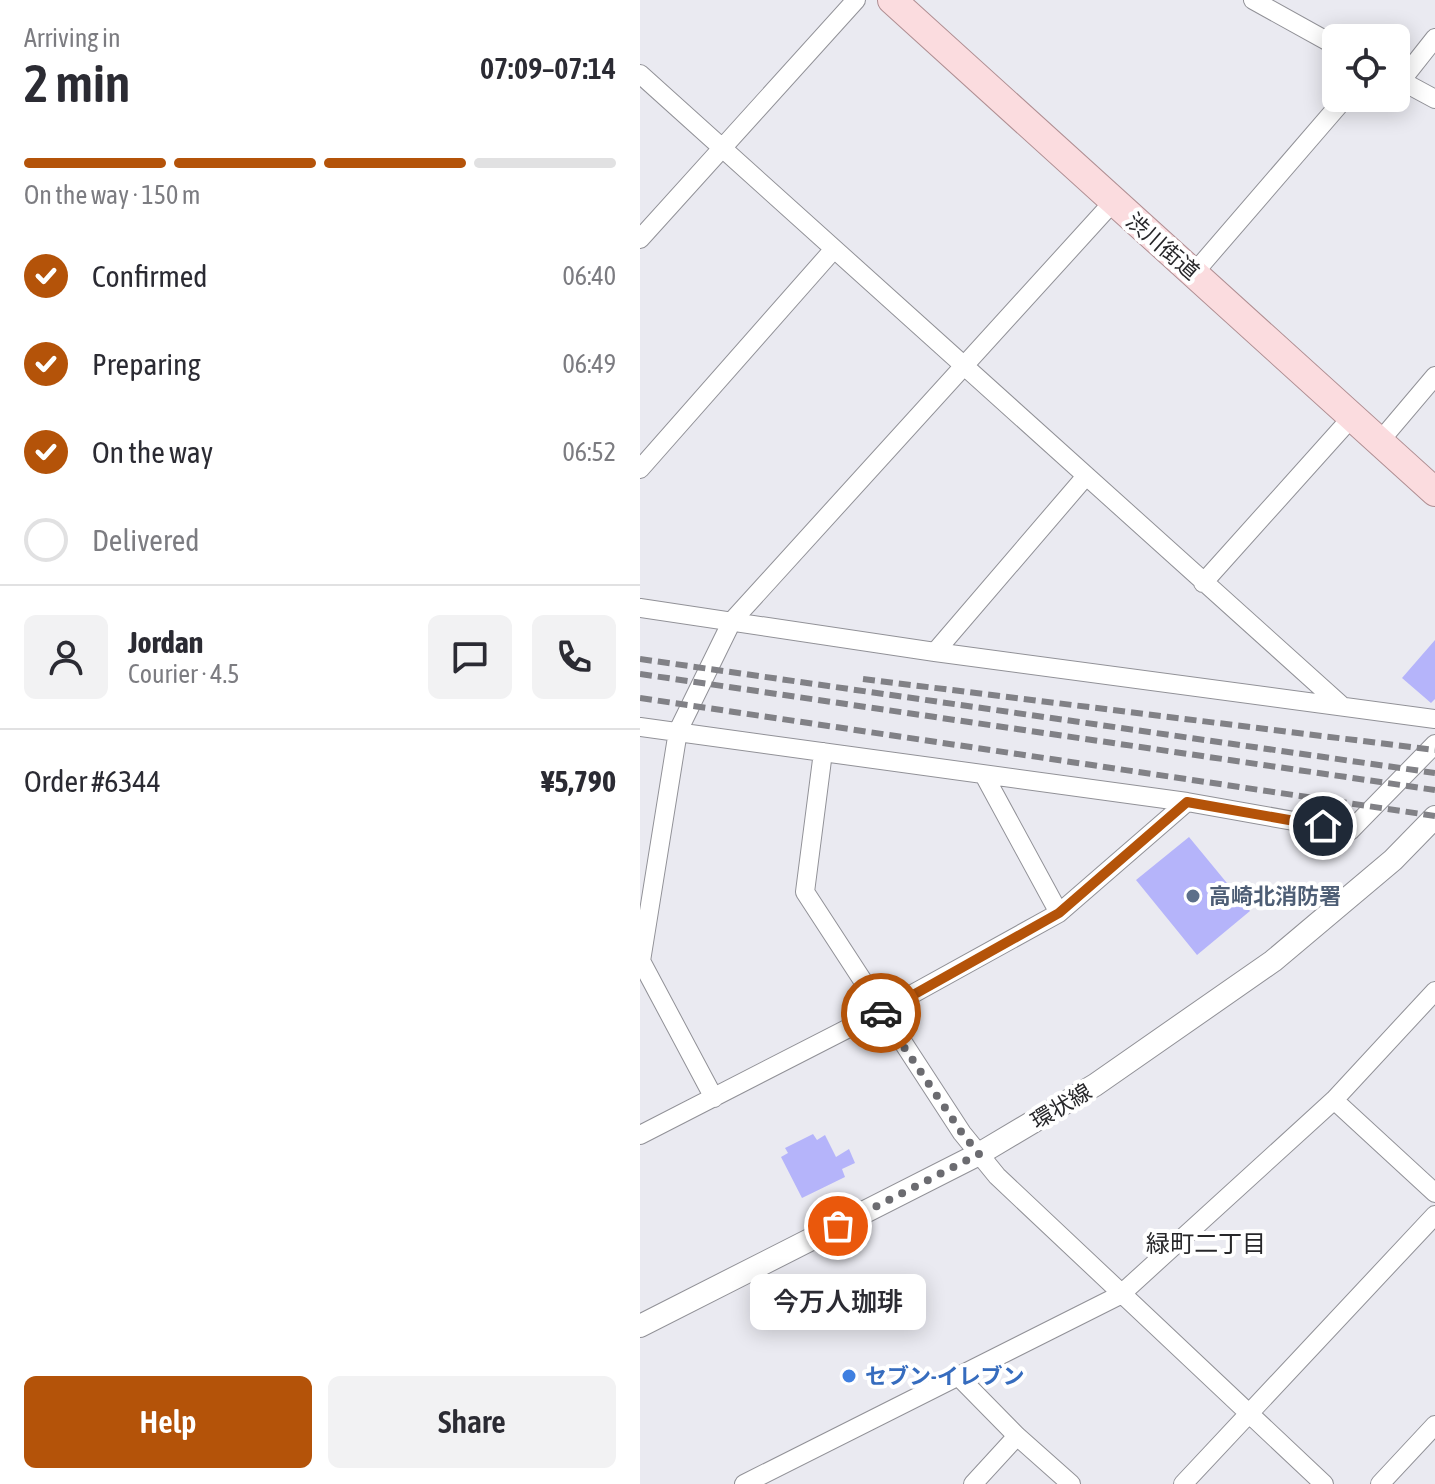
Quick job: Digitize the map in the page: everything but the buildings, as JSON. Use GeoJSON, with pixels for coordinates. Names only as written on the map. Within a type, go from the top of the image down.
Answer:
{"type":"FeatureCollection","features":[{"type":"Feature","properties":{"kind":"main road","name":"渋川街道"},"geometry":{"type":"LineString","coordinates":[[892,0],[1435,492]]}},
{"type":"Feature","properties":{"kind":"street"},"geometry":{"type":"LineString","coordinates":[[640,239],[856,0]]}},
{"type":"Feature","properties":{"kind":"street"},"geometry":{"type":"LineString","coordinates":[[1253,0],[1322,38]]}},
{"type":"Feature","properties":{"kind":"street"},"geometry":{"type":"LineString","coordinates":[[1410,67],[1435,38]]}},
{"type":"Feature","properties":{"kind":"street"},"geometry":{"type":"LineString","coordinates":[[640,74],[1342,706]]}},
{"type":"Feature","properties":{"kind":"street"},"geometry":{"type":"LineString","coordinates":[[1410,86],[1435,99]]}},
{"type":"Feature","properties":{"kind":"street"},"geometry":{"type":"LineString","coordinates":[[1194,273],[1333,112]]}},
{"type":"Feature","properties":{"kind":"street"},"geometry":{"type":"LineString","coordinates":[[714,1098],[641,961],[678,731],[732,621],[1113,202]]}},
{"type":"Feature","properties":{"kind":"street"},"geometry":{"type":"LineString","coordinates":[[640,469],[834,249]]}},
{"type":"Feature","properties":{"kind":"street"},"geometry":{"type":"LineString","coordinates":[[1380,441],[1435,376]]}},
{"type":"Feature","properties":{"kind":"street"},"geometry":{"type":"LineString","coordinates":[[1203,583],[1352,417]]}},
{"type":"Feature","properties":{"kind":"street"},"geometry":{"type":"LineString","coordinates":[[935,652],[1086,476]]}},
{"type":"Feature","properties":{"kind":"street"},"geometry":{"type":"LineString","coordinates":[[640,608],[935,652],[1435,719]]}},
{"type":"Feature","properties":{"kind":"street"},"geometry":{"type":"LineString","coordinates":[[640,727],[1187,802],[1350,831],[1435,744]]}},
{"type":"Feature","properties":{"kind":"street"},"geometry":{"type":"LineString","coordinates":[[823,752],[805,892],[880,1012],[962,1133],[997,1176],[1324,1484]]}},
{"type":"Feature","properties":{"kind":"street"},"geometry":{"type":"LineString","coordinates":[[984,775],[1059,913]]}},
{"type":"Feature","properties":{"kind":"street"},"geometry":{"type":"LineString","coordinates":[[640,1135],[880,1012],[1059,913],[1187,802]]}},
{"type":"Feature","properties":{"kind":"street","name":"環状線"},"geometry":{"type":"LineString","coordinates":[[640,1326],[979,1154],[1095,1085],[1273,961],[1393,860],[1435,817]]}},
{"type":"Feature","properties":{"kind":"street"},"geometry":{"type":"LineString","coordinates":[[744,1484],[1120,1295],[1334,1100],[1435,991]]}},
{"type":"Feature","properties":{"kind":"street"},"geometry":{"type":"LineString","coordinates":[[1334,1100],[1435,1193]]}},
{"type":"Feature","properties":{"kind":"street"},"geometry":{"type":"LineString","coordinates":[[1183,1484],[1435,1215]]}},
{"type":"Feature","properties":{"kind":"street"},"geometry":{"type":"LineString","coordinates":[[959,1377],[1017,1436],[1071,1484]]}},
{"type":"Feature","properties":{"kind":"street"},"geometry":{"type":"LineString","coordinates":[[1380,1484],[1435,1425]]}},
{"type":"Feature","properties":{"kind":"street"},"geometry":{"type":"LineString","coordinates":[[973,1484],[1017,1436]]}},
{"type":"Feature","properties":{"kind":"railway"},"geometry":{"type":"LineString","coordinates":[[640,659],[1435,773]]}},
{"type":"Feature","properties":{"kind":"railway"},"geometry":{"type":"LineString","coordinates":[[640,674],[1435,790]]}},
{"type":"Feature","properties":{"kind":"railway"},"geometry":{"type":"LineString","coordinates":[[863,679],[1435,750]]}},
{"type":"Feature","properties":{"kind":"railway"},"geometry":{"type":"LineString","coordinates":[[640,698],[1435,816]]}},
{"type":"Feature","properties":{"kind":"way so far"},"geometry":{"type":"LineString","coordinates":[[838,1226],[979,1154],[881,1013]]}},
{"type":"Feature","properties":{"kind":"place","name":"高崎北消防署"},"geometry":{"type":"Point","coordinates":[1193,896]}},
{"type":"Feature","properties":{"kind":"place","name":"今万人珈琲"},"geometry":{"type":"Point","coordinates":[838,1226]}},
{"type":"Feature","properties":{"kind":"place","name":"セブン-イレブン"},"geometry":{"type":"Point","coordinates":[849,1376]}},
{"type":"Feature","properties":{"kind":"district","name":"緑町二丁目"},"geometry":{"type":"Point","coordinates":[1206,1244]}},
{"type":"Feature","properties":{"kind":"route"},"geometry":{"type":"LineString","coordinates":[[881,1013],[1059,913],[1187,802],[1323,826]]}}]}
